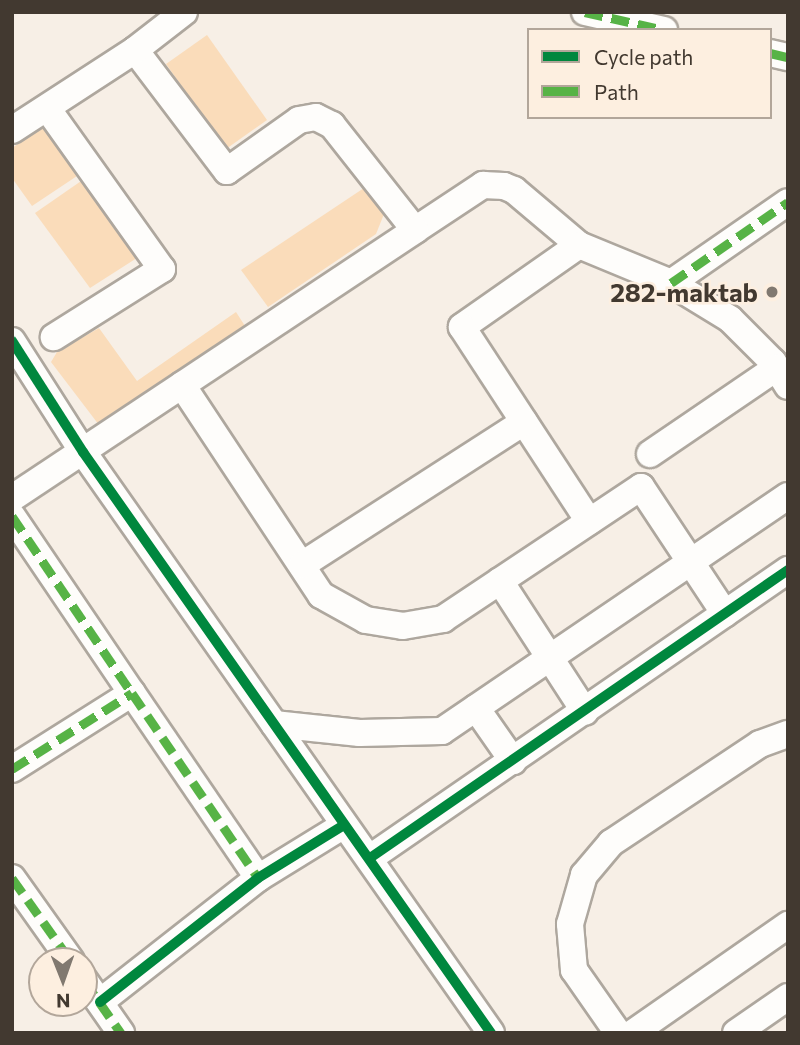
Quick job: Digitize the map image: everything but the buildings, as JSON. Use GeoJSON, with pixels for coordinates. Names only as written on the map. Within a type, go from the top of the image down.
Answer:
{"type":"FeatureCollection","features":[{"type":"Feature","properties":{"kind":"street"},"geometry":{"type":"LineString","coordinates":[[12,130],[135,50],[184,12]]}},
{"type":"Feature","properties":{"kind":"street"},"geometry":{"type":"LineString","coordinates":[[585,12],[655,28]]}},
{"type":"Feature","properties":{"kind":"street"},"geometry":{"type":"LineString","coordinates":[[135,50],[227,171],[299,120],[307,117],[325,119],[415,230]]}},
{"type":"Feature","properties":{"kind":"street"},"geometry":{"type":"LineString","coordinates":[[47,108],[162,269],[54,337]]}},
{"type":"Feature","properties":{"kind":"street"},"geometry":{"type":"LineString","coordinates":[[12,498],[473,190],[494,184],[514,190],[579,245],[671,283],[730,319],[782,377],[650,454]]}},
{"type":"Feature","properties":{"kind":"street"},"geometry":{"type":"LineString","coordinates":[[671,283],[788,202]]}},
{"type":"Feature","properties":{"kind":"street"},"geometry":{"type":"LineString","coordinates":[[579,245],[462,327],[589,522]]}},
{"type":"Feature","properties":{"kind":"street"},"geometry":{"type":"LineString","coordinates":[[12,341],[83,452],[370,859],[488,1032]]}},
{"type":"Feature","properties":{"kind":"street"},"geometry":{"type":"LineString","coordinates":[[181,385],[321,595],[366,620],[403,626],[443,619],[641,487],[725,614]]}},
{"type":"Feature","properties":{"kind":"street"},"geometry":{"type":"LineString","coordinates":[[302,565],[524,422]]}},
{"type":"Feature","properties":{"kind":"street"},"geometry":{"type":"LineString","coordinates":[[274,724],[360,733],[442,731],[788,496]]}},
{"type":"Feature","properties":{"kind":"street"},"geometry":{"type":"LineString","coordinates":[[12,516],[258,878]]}},
{"type":"Feature","properties":{"kind":"street"},"geometry":{"type":"LineString","coordinates":[[370,859],[788,570]]}},
{"type":"Feature","properties":{"kind":"street"},"geometry":{"type":"LineString","coordinates":[[500,581],[585,712]]}},
{"type":"Feature","properties":{"kind":"street"},"geometry":{"type":"LineString","coordinates":[[12,769],[132,693]]}},
{"type":"Feature","properties":{"kind":"street"},"geometry":{"type":"LineString","coordinates":[[475,708],[513,761]]}},
{"type":"Feature","properties":{"kind":"street"},"geometry":{"type":"LineString","coordinates":[[618,1033],[574,970],[570,924],[584,875],[611,843],[760,744],[788,734]]}},
{"type":"Feature","properties":{"kind":"street"},"geometry":{"type":"LineString","coordinates":[[100,1002],[258,878],[344,825]]}},
{"type":"Feature","properties":{"kind":"street"},"geometry":{"type":"LineString","coordinates":[[12,878],[61,947]]}},
{"type":"Feature","properties":{"kind":"street"},"geometry":{"type":"LineString","coordinates":[[633,1033],[788,925]]}},
{"type":"Feature","properties":{"kind":"street"},"geometry":{"type":"LineString","coordinates":[[736,1033],[788,997]]}},
{"type":"Feature","properties":{"kind":"street"},"geometry":{"type":"LineString","coordinates":[[98,999],[121,1033]]}},
{"type":"Feature","properties":{"kind":"shaded area"},"geometry":{"type":"Polygon","coordinates":[[[207,35],[267,120],[226,149],[166,64],[207,35]]]}},
{"type":"Feature","properties":{"kind":"shaded area"},"geometry":{"type":"Polygon","coordinates":[[[44,126],[80,174],[32,206],[12,178],[12,148],[44,126]]]}},
{"type":"Feature","properties":{"kind":"shaded area"},"geometry":{"type":"Polygon","coordinates":[[[84,179],[140,256],[90,288],[35,213],[84,179]]]}},
{"type":"Feature","properties":{"kind":"shaded area"},"geometry":{"type":"Polygon","coordinates":[[[367,186],[384,214],[376,234],[268,307],[241,270],[367,186]]]}},
{"type":"Feature","properties":{"kind":"shaded area"},"geometry":{"type":"Polygon","coordinates":[[[236,312],[245,326],[99,425],[51,362],[57,352],[99,328],[137,381],[236,312]]]}},
{"type":"Feature","properties":{"kind":"marked path"},"geometry":{"type":"LineString","coordinates":[[585,12],[655,28]]}},
{"type":"Feature","properties":{"kind":"marked path"},"geometry":{"type":"LineString","coordinates":[[772,53],[788,57]]}},
{"type":"Feature","properties":{"kind":"marked path"},"geometry":{"type":"LineString","coordinates":[[671,283],[788,202]]}},
{"type":"Feature","properties":{"kind":"marked path"},"geometry":{"type":"LineString","coordinates":[[12,516],[132,693]]}},
{"type":"Feature","properties":{"kind":"marked path"},"geometry":{"type":"LineString","coordinates":[[12,769],[132,693],[258,878]]}},
{"type":"Feature","properties":{"kind":"marked path"},"geometry":{"type":"LineString","coordinates":[[12,878],[61,947]]}},
{"type":"Feature","properties":{"kind":"marked path"},"geometry":{"type":"LineString","coordinates":[[98,1000],[121,1033]]}},
{"type":"Feature","properties":{"kind":"cycle path"},"geometry":{"type":"LineString","coordinates":[[12,341],[83,452],[491,1033]]}},
{"type":"Feature","properties":{"kind":"cycle path"},"geometry":{"type":"LineString","coordinates":[[370,858],[788,570]]}},
{"type":"Feature","properties":{"kind":"cycle path"},"geometry":{"type":"LineString","coordinates":[[100,1002],[258,878],[344,825]]}},
{"type":"Feature","properties":{"kind":"place","name":"282-maktab"},"geometry":{"type":"Point","coordinates":[772,292]}}]}
